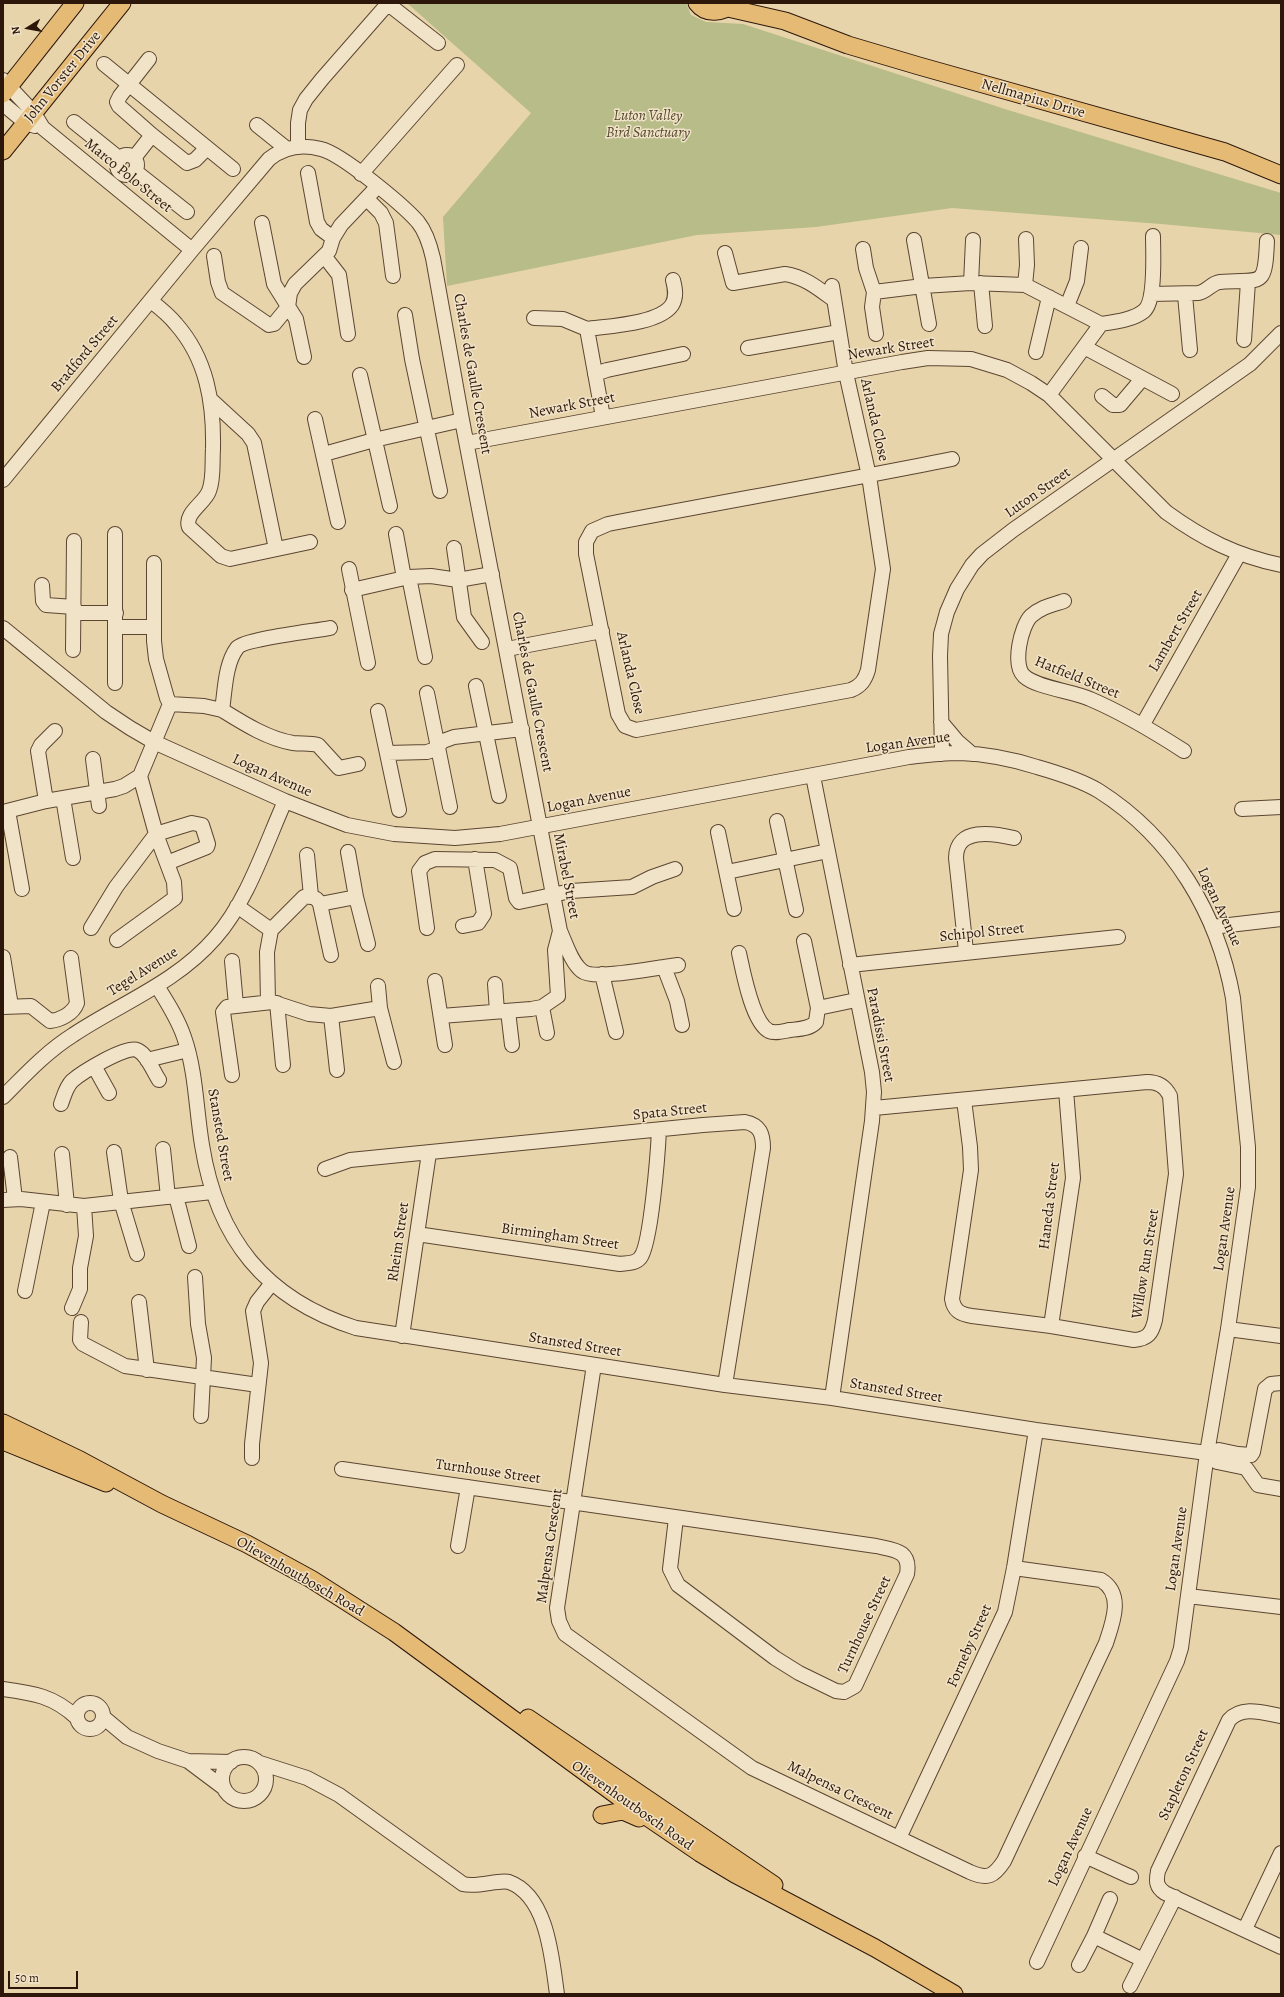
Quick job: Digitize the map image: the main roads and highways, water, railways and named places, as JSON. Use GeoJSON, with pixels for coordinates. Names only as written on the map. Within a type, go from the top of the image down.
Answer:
{"type":"FeatureCollection","features":[{"type":"Feature","properties":{"kind":"main road"},"geometry":{"type":"LineString","coordinates":[[5,86],[75,3]]}},
{"type":"Feature","properties":{"kind":"main road","name":"John Vorster Drive"},"geometry":{"type":"LineString","coordinates":[[3,151],[122,3]]}},
{"type":"Feature","properties":{"kind":"main road"},"geometry":{"type":"LineString","coordinates":[[697,3],[705,10],[713,12],[730,6]]}},
{"type":"Feature","properties":{"kind":"main road","name":"Nellmapius Drive"},"geometry":{"type":"LineString","coordinates":[[762,3],[785,21]]}},
{"type":"Feature","properties":{"kind":"main road","name":"Nellmapius Drive"},"geometry":{"type":"LineString","coordinates":[[730,6],[785,21],[848,45],[1225,152],[1281,175]]}},
{"type":"Feature","properties":{"kind":"main road","name":"Olievenhoutbosch Road"},"geometry":{"type":"LineString","coordinates":[[3,1423],[80,1460],[162,1504],[247,1544],[311,1579],[433,1660],[509,1706],[844,1933],[937,1994]]}},
{"type":"Feature","properties":{"kind":"main road","name":"Olievenhoutbosch Road"},"geometry":{"type":"LineString","coordinates":[[3,1441],[81,1474],[162,1504]]}},
{"type":"Feature","properties":{"kind":"main road","name":"Olievenhoutbosch Road"},"geometry":{"type":"LineString","coordinates":[[433,1660],[500,1712],[616,1796],[700,1853],[735,1874],[844,1933],[875,1948],[954,1994]]}},
{"type":"Feature","properties":{"kind":"main road"},"geometry":{"type":"LineString","coordinates":[[509,1706],[616,1787],[618,1792],[616,1796]]}},
{"type":"Feature","properties":{"kind":"main road"},"geometry":{"type":"LineString","coordinates":[[602,1815],[623,1811],[630,1813],[673,1840],[700,1853]]}},
{"type":"Feature","properties":{"kind":"park label","name":"Luton Valley Bird Sanctuary"},"geometry":{"type":"Point","coordinates":[648,124]}}]}
